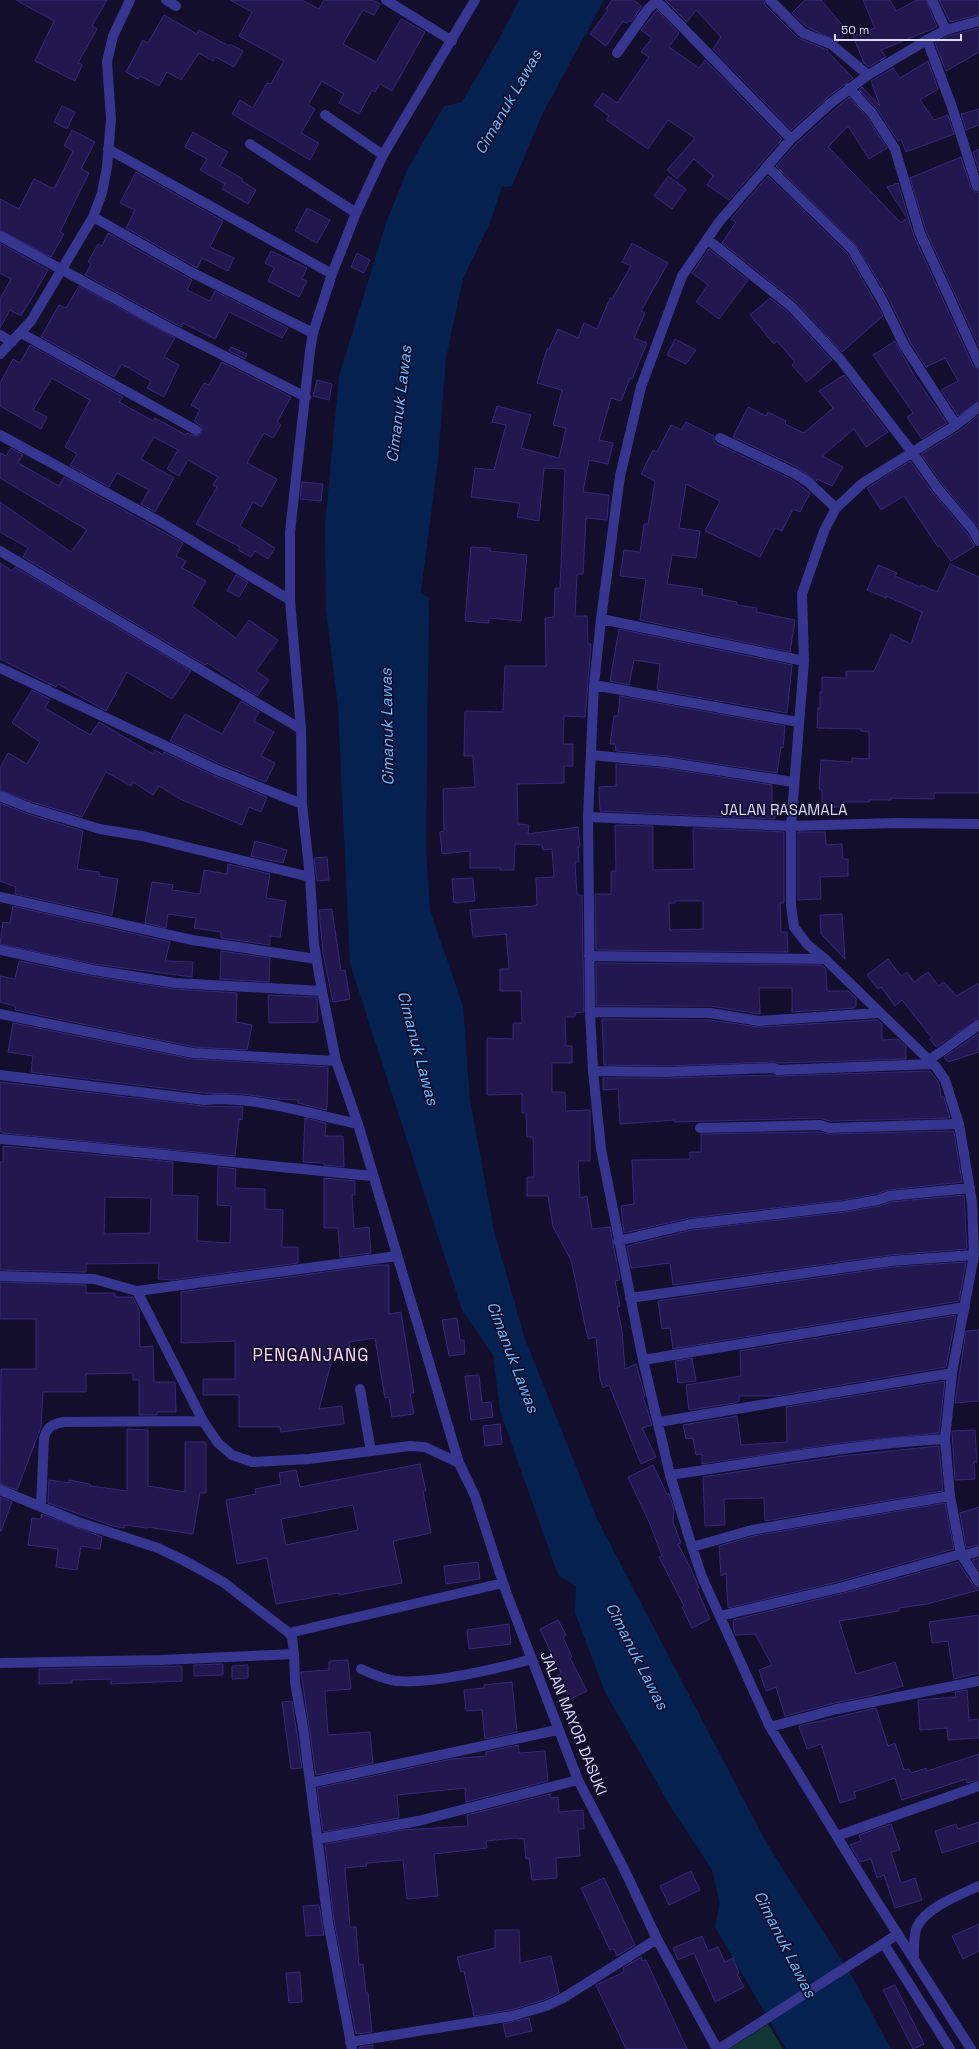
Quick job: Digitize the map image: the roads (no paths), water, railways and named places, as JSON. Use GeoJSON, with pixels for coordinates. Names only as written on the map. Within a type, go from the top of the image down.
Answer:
{"type":"FeatureCollection","features":[{"type":"Feature","properties":{"kind":"street"},"geometry":{"type":"LineString","coordinates":[[0,354],[31,321],[93,217],[102,193],[107,167],[110,98],[107,62],[113,36],[130,0]]}},
{"type":"Feature","properties":{"kind":"street"},"geometry":{"type":"LineString","coordinates":[[166,0],[176,6]]}},
{"type":"Feature","properties":{"kind":"street"},"geometry":{"type":"LineString","coordinates":[[386,0],[452,41]]}},
{"type":"Feature","properties":{"kind":"street","name":"JALAN MAYOR DASUKI"},"geometry":{"type":"LineString","coordinates":[[475,0],[384,155],[356,213],[332,274],[313,333],[290,532],[290,600],[301,729],[302,804],[310,877],[316,959],[336,1061],[358,1124],[372,1176],[459,1463],[475,1496],[504,1586],[532,1658],[557,1730],[578,1780],[624,1869],[657,1939],[718,2049]]}},
{"type":"Feature","properties":{"kind":"street"},"geometry":{"type":"LineString","coordinates":[[770,0],[804,33],[831,44],[868,75]]}},
{"type":"Feature","properties":{"kind":"street"},"geometry":{"type":"LineString","coordinates":[[932,0],[946,30]]}},
{"type":"Feature","properties":{"kind":"street"},"geometry":{"type":"LineString","coordinates":[[617,53],[648,9],[657,1],[791,139]]}},
{"type":"Feature","properties":{"kind":"street"},"geometry":{"type":"LineString","coordinates":[[971,2049],[874,1897],[770,1727],[702,1577],[692,1547],[670,1476],[659,1422],[643,1360],[618,1241],[601,1149],[593,1071],[590,1012],[588,817],[594,685],[600,619],[620,476],[641,387],[682,276],[718,222],[767,166],[791,139],[849,88],[868,75],[946,30],[979,21]]}},
{"type":"Feature","properties":{"kind":"street"},"geometry":{"type":"LineString","coordinates":[[927,40],[952,107],[976,186]]}},
{"type":"Feature","properties":{"kind":"street"},"geometry":{"type":"LineString","coordinates":[[849,88],[872,113],[895,149],[920,233],[979,363]]}},
{"type":"Feature","properties":{"kind":"street"},"geometry":{"type":"LineString","coordinates":[[325,115],[384,155]]}},
{"type":"Feature","properties":{"kind":"street"},"geometry":{"type":"LineString","coordinates":[[250,144],[356,213]]}},
{"type":"Feature","properties":{"kind":"street"},"geometry":{"type":"LineString","coordinates":[[108,149],[332,274]]}},
{"type":"Feature","properties":{"kind":"street"},"geometry":{"type":"LineString","coordinates":[[767,166],[852,249],[882,300],[904,345],[956,425]]}},
{"type":"Feature","properties":{"kind":"street"},"geometry":{"type":"LineString","coordinates":[[93,217],[191,272],[313,333]]}},
{"type":"Feature","properties":{"kind":"street"},"geometry":{"type":"LineString","coordinates":[[0,236],[62,271],[306,398]]}},
{"type":"Feature","properties":{"kind":"street"},"geometry":{"type":"LineString","coordinates":[[707,239],[792,307],[840,359],[872,403],[912,452],[938,489],[979,541]]}},
{"type":"Feature","properties":{"kind":"street"},"geometry":{"type":"LineString","coordinates":[[21,333],[196,430]]}},
{"type":"Feature","properties":{"kind":"street"},"geometry":{"type":"LineString","coordinates":[[0,335],[12,342]]}},
{"type":"Feature","properties":{"kind":"street"},"geometry":{"type":"LineString","coordinates":[[979,407],[956,425],[863,483],[836,508],[822,537],[802,594],[804,661],[790,826],[791,906],[794,927],[807,944],[825,959],[878,1013],[931,1062],[945,1080],[959,1124],[970,1188],[974,1228],[974,1255],[952,1373],[945,1440],[950,1496],[961,1555],[979,1582]]}},
{"type":"Feature","properties":{"kind":"street"},"geometry":{"type":"LineString","coordinates":[[0,435],[162,523],[290,600]]}},
{"type":"Feature","properties":{"kind":"street"},"geometry":{"type":"LineString","coordinates":[[720,438],[803,479],[836,508]]}},
{"type":"Feature","properties":{"kind":"street"},"geometry":{"type":"LineString","coordinates":[[0,551],[301,729]]}},
{"type":"Feature","properties":{"kind":"street"},"geometry":{"type":"LineString","coordinates":[[600,619],[804,661]]}},
{"type":"Feature","properties":{"kind":"street"},"geometry":{"type":"LineString","coordinates":[[0,668],[217,770],[302,804]]}},
{"type":"Feature","properties":{"kind":"street"},"geometry":{"type":"LineString","coordinates":[[594,685],[798,722]]}},
{"type":"Feature","properties":{"kind":"street"},"geometry":{"type":"LineString","coordinates":[[590,755],[665,762],[793,782]]}},
{"type":"Feature","properties":{"kind":"street"},"geometry":{"type":"LineString","coordinates":[[0,796],[30,808],[100,829],[142,836],[310,877]]}},
{"type":"Feature","properties":{"kind":"street","name":"JALAN RASAMALA"},"geometry":{"type":"LineString","coordinates":[[588,817],[790,826],[896,823],[979,824]]}},
{"type":"Feature","properties":{"kind":"street"},"geometry":{"type":"LineString","coordinates":[[0,897],[184,938],[316,959]]}},
{"type":"Feature","properties":{"kind":"street"},"geometry":{"type":"LineString","coordinates":[[0,950],[92,970],[175,983],[322,991]]}},
{"type":"Feature","properties":{"kind":"street"},"geometry":{"type":"LineString","coordinates":[[589,956],[825,959]]}},
{"type":"Feature","properties":{"kind":"street"},"geometry":{"type":"LineString","coordinates":[[590,1012],[710,1013],[760,1021],[878,1013]]}},
{"type":"Feature","properties":{"kind":"street"},"geometry":{"type":"LineString","coordinates":[[0,1014],[193,1053],[336,1061]]}},
{"type":"Feature","properties":{"kind":"street"},"geometry":{"type":"LineString","coordinates":[[593,1071],[666,1072],[774,1068],[778,1070],[931,1062],[979,1025]]}},
{"type":"Feature","properties":{"kind":"street"},"geometry":{"type":"LineString","coordinates":[[0,1075],[204,1100],[222,1098],[250,1101],[358,1124]]}},
{"type":"Feature","properties":{"kind":"street"},"geometry":{"type":"LineString","coordinates":[[700,1128],[820,1125],[829,1128],[882,1128],[959,1124]]}},
{"type":"Feature","properties":{"kind":"street"},"geometry":{"type":"LineString","coordinates":[[0,1139],[123,1150],[372,1176]]}},
{"type":"Feature","properties":{"kind":"street"},"geometry":{"type":"LineString","coordinates":[[618,1241],[691,1224],[844,1206],[878,1200],[889,1196],[970,1188]]}},
{"type":"Feature","properties":{"kind":"street"},"geometry":{"type":"LineString","coordinates":[[630,1298],[891,1261],[974,1255]]}},
{"type":"Feature","properties":{"kind":"street"},"geometry":{"type":"LineString","coordinates":[[0,1276],[94,1279],[137,1291],[397,1256]]}},
{"type":"Feature","properties":{"kind":"street"},"geometry":{"type":"LineString","coordinates":[[137,1291],[203,1421],[218,1443],[232,1455],[252,1462],[309,1460],[410,1446],[425,1447],[459,1463]]}},
{"type":"Feature","properties":{"kind":"street"},"geometry":{"type":"LineString","coordinates":[[643,1360],[965,1307]]}},
{"type":"Feature","properties":{"kind":"street"},"geometry":{"type":"LineString","coordinates":[[659,1422],[952,1373]]}},
{"type":"Feature","properties":{"kind":"street"},"geometry":{"type":"LineString","coordinates":[[360,1389],[371,1451]]}},
{"type":"Feature","properties":{"kind":"street"},"geometry":{"type":"LineString","coordinates":[[41,1506],[44,1438],[46,1430],[52,1424],[64,1422],[203,1421]]}},
{"type":"Feature","properties":{"kind":"street"},"geometry":{"type":"LineString","coordinates":[[670,1476],[825,1451],[893,1443],[945,1440]]}},
{"type":"Feature","properties":{"kind":"street"},"geometry":{"type":"LineString","coordinates":[[0,1490],[78,1522],[158,1548],[183,1560],[223,1582],[291,1635],[294,1652],[295,1682],[318,1839],[328,1922],[351,2045],[512,2016],[546,2006],[563,1998],[657,1939]]}},
{"type":"Feature","properties":{"kind":"street"},"geometry":{"type":"LineString","coordinates":[[692,1547],[752,1530],[950,1496]]}},
{"type":"Feature","properties":{"kind":"street"},"geometry":{"type":"LineString","coordinates":[[720,1616],[843,1587],[979,1551]]}},
{"type":"Feature","properties":{"kind":"street"},"geometry":{"type":"LineString","coordinates":[[291,1635],[504,1586]]}},
{"type":"Feature","properties":{"kind":"street"},"geometry":{"type":"LineString","coordinates":[[0,1663],[161,1660],[294,1652]]}},
{"type":"Feature","properties":{"kind":"street"},"geometry":{"type":"LineString","coordinates":[[361,1669],[377,1676],[396,1680],[434,1679],[532,1658]]}},
{"type":"Feature","properties":{"kind":"street"},"geometry":{"type":"LineString","coordinates":[[770,1727],[837,1709],[979,1681]]}},
{"type":"Feature","properties":{"kind":"street"},"geometry":{"type":"LineString","coordinates":[[310,1782],[557,1730]]}},
{"type":"Feature","properties":{"kind":"street"},"geometry":{"type":"LineString","coordinates":[[318,1839],[418,1821],[578,1780]]}},
{"type":"Feature","properties":{"kind":"street"},"geometry":{"type":"LineString","coordinates":[[837,1836],[979,1786]]}},
{"type":"Feature","properties":{"kind":"street"},"geometry":{"type":"LineString","coordinates":[[914,1958],[914,1938],[917,1926],[927,1915],[948,1901],[979,1886]]}},
{"type":"Feature","properties":{"kind":"street"},"geometry":{"type":"LineString","coordinates":[[718,2049],[898,1934]]}},
{"type":"Feature","properties":{"kind":"street"},"geometry":{"type":"LineString","coordinates":[[884,1944],[950,2049]]}},
{"type":"Feature","properties":{"kind":"water","name":"Cimanuk Lawas"},"geometry":{"type":"Polygon","coordinates":[[[519,0],[604,0],[543,113],[512,186],[502,187],[490,223],[463,279],[446,358],[438,460],[421,593],[429,598],[426,847],[430,910],[463,1006],[470,1100],[494,1231],[525,1339],[597,1519],[767,1844],[853,1978],[891,2049],[786,2049],[715,1927],[720,1903],[712,1870],[672,1809],[605,1692],[575,1613],[576,1586],[558,1575],[500,1411],[493,1355],[462,1310],[350,964],[338,708],[326,610],[325,524],[339,376],[386,223],[408,168],[444,106],[462,102],[499,39],[519,0]]]}},
{"type":"Feature","properties":{"kind":"district","name":"PENGANJANG"},"geometry":{"type":"Point","coordinates":[311,1355]}}]}
